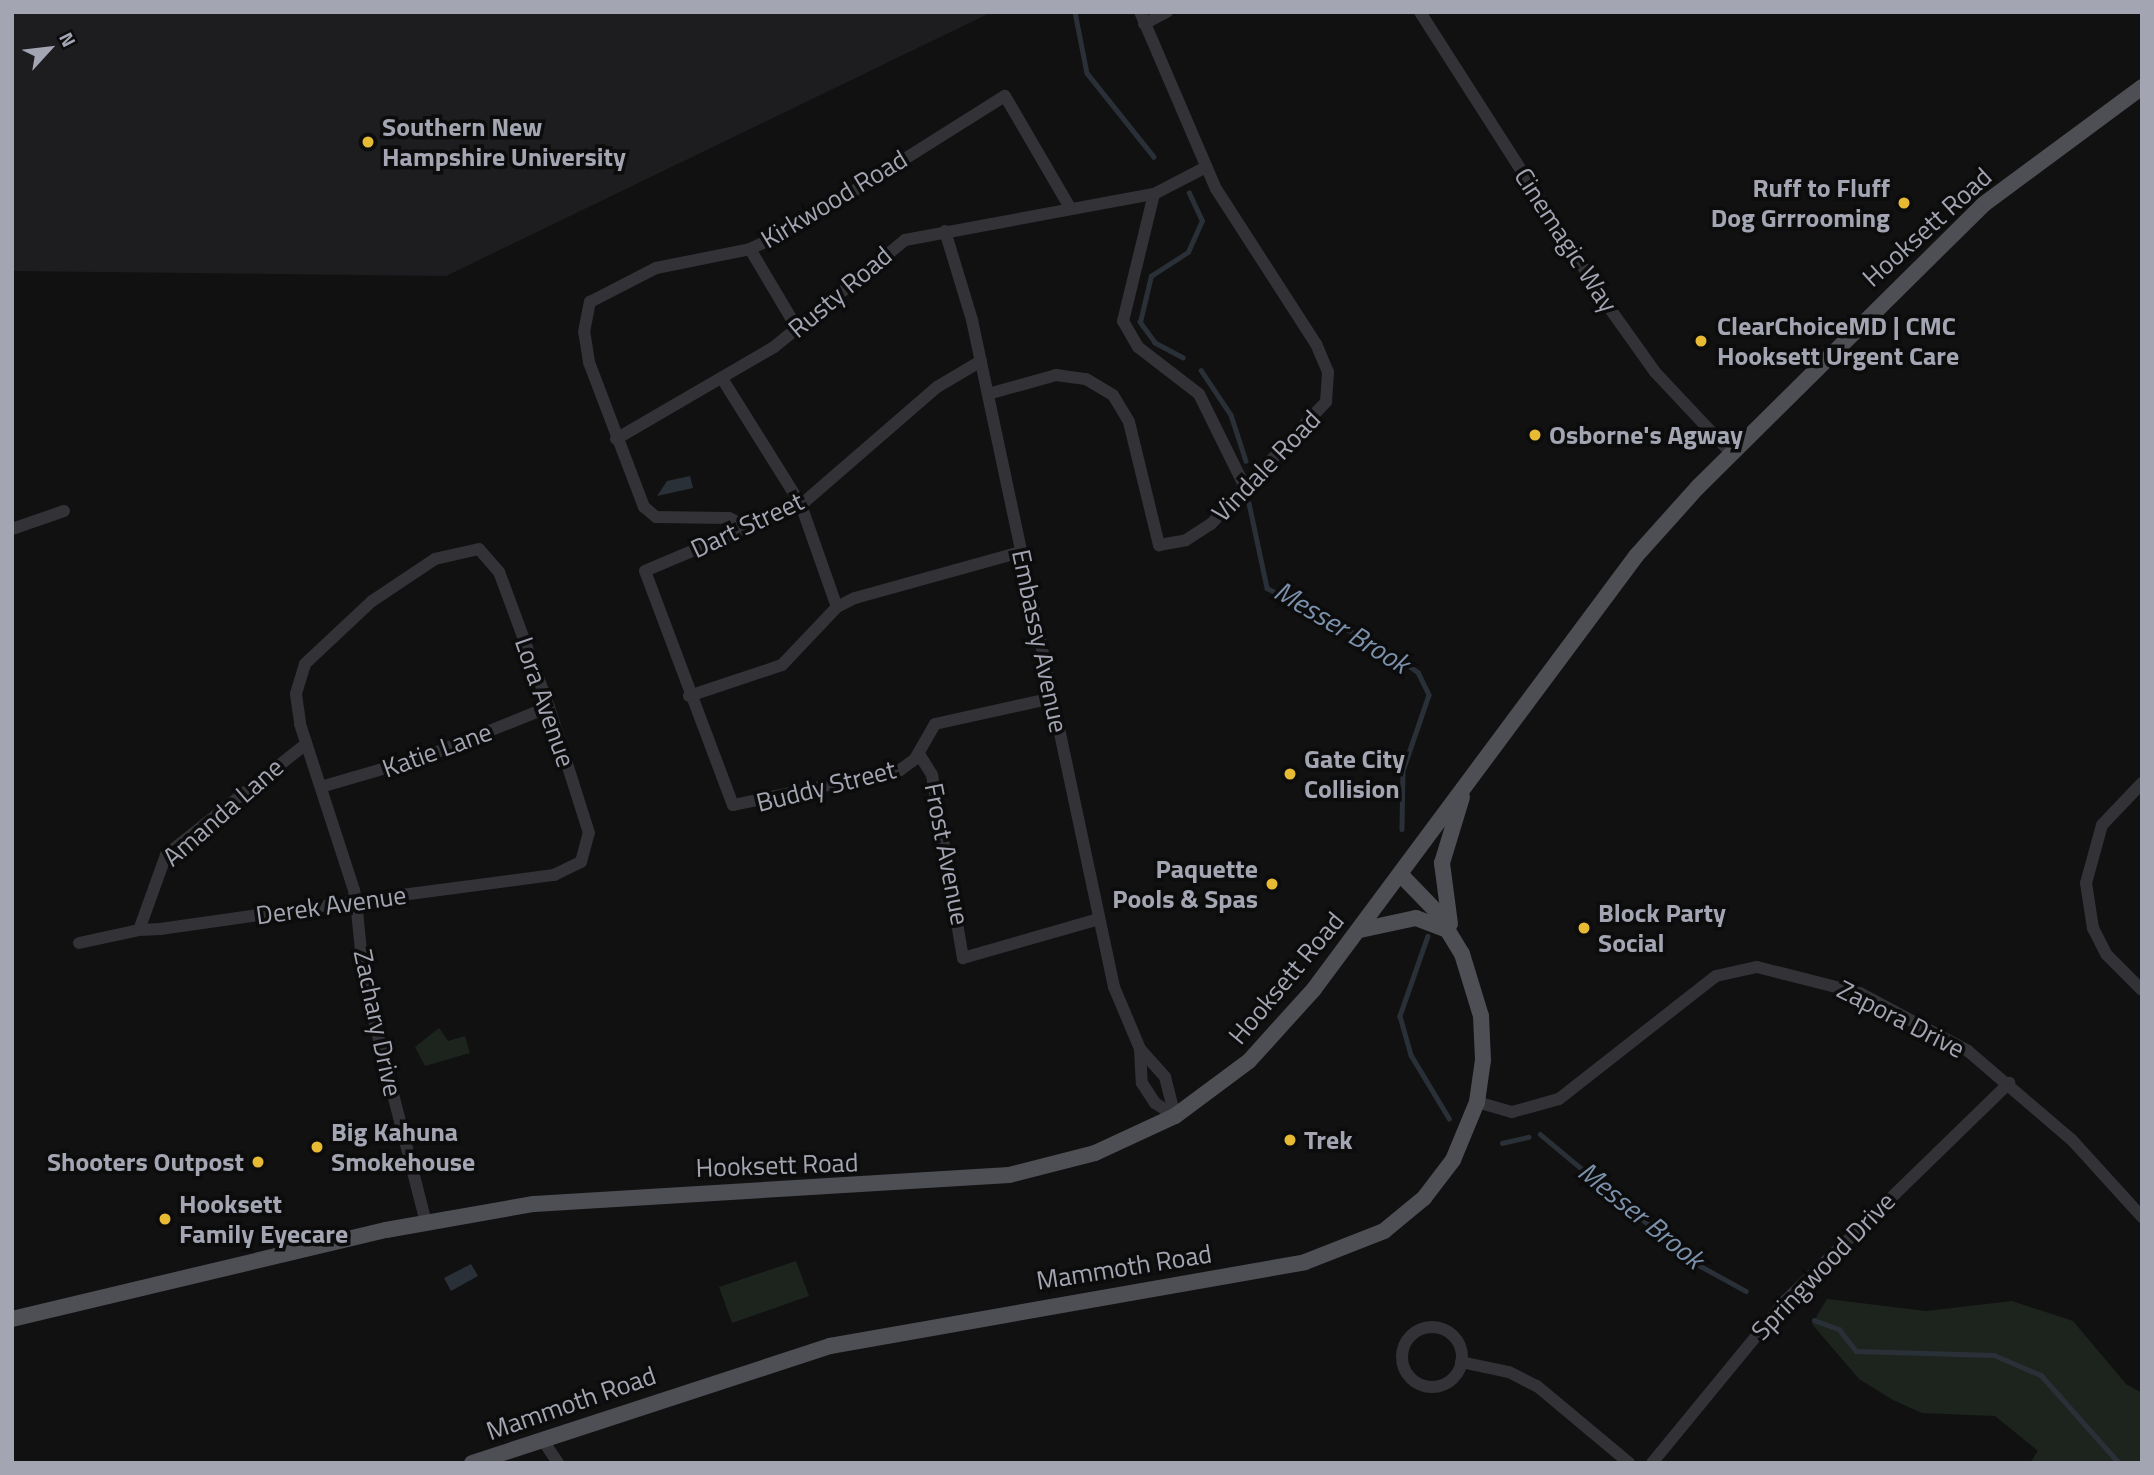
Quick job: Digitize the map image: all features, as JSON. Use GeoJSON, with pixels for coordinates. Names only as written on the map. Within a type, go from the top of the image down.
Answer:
{"type":"FeatureCollection","features":[{"type":"Feature","properties":{"kind":"main road","name":"Hooksett Road"},"geometry":{"type":"LineString","coordinates":[[12,1319],[426,1222],[595,1197],[1009,1175],[1095,1153],[1175,1116],[1268,1043],[1360,930],[1636,556],[1731,453],[1984,204],[2142,87]]}},
{"type":"Feature","properties":{"kind":"main road"},"geometry":{"type":"LineString","coordinates":[[1452,933],[1442,863],[1465,787]]}},
{"type":"Feature","properties":{"kind":"main road","name":"Mammoth Road"},"geometry":{"type":"LineString","coordinates":[[472,1463],[830,1346],[1337,1253],[1384,1231],[1424,1198],[1453,1160],[1477,1102],[1481,1016],[1452,933],[1401,875]]}},
{"type":"Feature","properties":{"kind":"main road"},"geometry":{"type":"LineString","coordinates":[[1360,930],[1416,918],[1452,933]]}},
{"type":"Feature","properties":{"kind":"street","name":"Vindale Road"},"geometry":{"type":"LineString","coordinates":[[988,394],[1056,375],[1086,379],[1113,395],[1129,422],[1159,545],[1186,540],[1211,524],[1318,415],[1326,402],[1328,372],[1206,167],[1142,18],[1167,12]]}},
{"type":"Feature","properties":{"kind":"street","name":"Cinemagic Way"},"geometry":{"type":"LineString","coordinates":[[1420,12],[1624,328],[1668,387],[1731,453]]}},
{"type":"Feature","properties":{"kind":"street","name":"Kirkwood Road"},"geometry":{"type":"LineString","coordinates":[[616,439],[589,362],[584,332],[590,302],[656,268],[750,249],[795,228],[1005,96],[1069,206]]}},
{"type":"Feature","properties":{"kind":"street","name":"Rusty Road"},"geometry":{"type":"LineString","coordinates":[[616,439],[723,380],[797,328],[891,248],[945,230],[1069,206],[1154,194],[1206,167]]}},
{"type":"Feature","properties":{"kind":"street"},"geometry":{"type":"LineString","coordinates":[[1154,194],[1122,321],[1138,347],[1199,394],[1245,487]]}},
{"type":"Feature","properties":{"kind":"street","name":"Embassy Avenue"},"geometry":{"type":"LineString","coordinates":[[945,230],[981,360],[1114,987],[1140,1049],[1165,1077],[1175,1116]]}},
{"type":"Feature","properties":{"kind":"street"},"geometry":{"type":"LineString","coordinates":[[750,249],[797,328]]}},
{"type":"Feature","properties":{"kind":"street","name":"Dart Street"},"geometry":{"type":"LineString","coordinates":[[689,696],[645,571],[802,505],[937,387],[981,360]]}},
{"type":"Feature","properties":{"kind":"street"},"geometry":{"type":"LineString","coordinates":[[723,380],[802,505],[837,607]]}},
{"type":"Feature","properties":{"kind":"street"},"geometry":{"type":"LineString","coordinates":[[616,439],[644,507],[656,517],[729,519],[748,528]]}},
{"type":"Feature","properties":{"kind":"street"},"geometry":{"type":"LineString","coordinates":[[12,529],[64,511]]}},
{"type":"Feature","properties":{"kind":"street","name":"Lora Avenue"},"geometry":{"type":"LineString","coordinates":[[479,549],[499,572],[549,707],[589,832],[581,862]]}},
{"type":"Feature","properties":{"kind":"street","name":"Zachary Drive"},"geometry":{"type":"LineString","coordinates":[[426,1222],[378,1044],[356,901],[324,786],[306,744],[296,709],[305,664],[397,583],[435,559],[479,549]]}},
{"type":"Feature","properties":{"kind":"street"},"geometry":{"type":"LineString","coordinates":[[689,696],[782,665],[837,607],[1021,552]]}},
{"type":"Feature","properties":{"kind":"street","name":"Buddy Street"},"geometry":{"type":"LineString","coordinates":[[689,696],[733,806],[871,779],[906,768],[919,754],[935,724],[1052,698]]}},
{"type":"Feature","properties":{"kind":"street","name":"Katie Lane"},"geometry":{"type":"LineString","coordinates":[[324,786],[427,756],[549,707]]}},
{"type":"Feature","properties":{"kind":"street","name":"Amanda Lane"},"geometry":{"type":"LineString","coordinates":[[139,929],[141,911],[166,855],[306,744]]}},
{"type":"Feature","properties":{"kind":"street","name":"Frost Avenue"},"geometry":{"type":"LineString","coordinates":[[919,754],[932,775],[963,958],[1099,919]]}},
{"type":"Feature","properties":{"kind":"street"},"geometry":{"type":"LineString","coordinates":[[2142,783],[2102,825],[2090,853],[2093,928],[2107,955],[2142,990]]}},
{"type":"Feature","properties":{"kind":"street","name":"Derek Avenue"},"geometry":{"type":"LineString","coordinates":[[79,943],[139,929],[554,875],[581,862]]}},
{"type":"Feature","properties":{"kind":"street","name":"Zapora Drive"},"geometry":{"type":"LineString","coordinates":[[1477,1102],[1512,1112],[1559,1099],[1716,976],[1757,967],[1860,993],[1968,1051],[2009,1083],[2142,1217]]}},
{"type":"Feature","properties":{"kind":"street","name":"Embassy Avenue"},"geometry":{"type":"LineString","coordinates":[[1140,1049],[1142,1083],[1155,1103],[1175,1116]]}},
{"type":"Feature","properties":{"kind":"street","name":"Springwood Drive"},"geometry":{"type":"LineString","coordinates":[[1652,1463],[1785,1301],[2009,1083]]}},
{"type":"Feature","properties":{"kind":"street"},"geometry":{"type":"LineString","coordinates":[[1440,1329],[1459,1345],[1461,1362],[1448,1382],[1426,1387],[1406,1373],[1402,1350],[1417,1331],[1440,1329]]}},
{"type":"Feature","properties":{"kind":"street"},"geometry":{"type":"LineString","coordinates":[[1461,1362],[1509,1372],[1537,1386],[1629,1463]]}},
{"type":"Feature","properties":{"kind":"street"},"geometry":{"type":"LineString","coordinates":[[542,1438],[558,1463]]}},
{"type":"Feature","properties":{"kind":"shaded area","name":"Southern New Hampshire University"},"geometry":{"type":"Polygon","coordinates":[[[12,12],[992,12],[446,276],[12,271],[12,12]]]}},
{"type":"Feature","properties":{"kind":"shaded area"},"geometry":{"type":"Polygon","coordinates":[[[690,476],[693,488],[657,496],[667,481],[690,476]]]}},
{"type":"Feature","properties":{"kind":"shaded area"},"geometry":{"type":"Polygon","coordinates":[[[439,1028],[448,1041],[465,1036],[470,1053],[425,1066],[415,1047],[439,1028]]]}},
{"type":"Feature","properties":{"kind":"shaded area"},"geometry":{"type":"Polygon","coordinates":[[[796,1261],[809,1296],[732,1323],[719,1287],[796,1261]]]}},
{"type":"Feature","properties":{"kind":"shaded area"},"geometry":{"type":"Polygon","coordinates":[[[471,1264],[478,1276],[451,1291],[444,1278],[471,1264]]]}},
{"type":"Feature","properties":{"kind":"shaded area"},"geometry":{"type":"Polygon","coordinates":[[[1827,1299],[1926,1311],[2012,1301],[2073,1321],[2126,1384],[2142,1393],[2142,1463],[2030,1463],[2038,1451],[1995,1416],[1922,1413],[1893,1400],[1859,1379],[1812,1324],[1827,1299]]]}},
{"type":"Feature","properties":{"kind":"waterway","name":"Messer Brook"},"geometry":{"type":"LineString","coordinates":[[1075,12],[1087,73],[1154,157]]}},
{"type":"Feature","properties":{"kind":"waterway","name":"Messer Brook"},"geometry":{"type":"LineString","coordinates":[[1183,358],[1155,343],[1140,322],[1151,276],[1188,252],[1202,221],[1189,193]]}},
{"type":"Feature","properties":{"kind":"waterway","name":"Messer Brook"},"geometry":{"type":"LineString","coordinates":[[1201,370],[1231,415],[1246,461]]}},
{"type":"Feature","properties":{"kind":"waterway","name":"Messer Brook"},"geometry":{"type":"LineString","coordinates":[[1249,503],[1267,588],[1391,652],[1418,672],[1429,695],[1403,771],[1402,829]]}},
{"type":"Feature","properties":{"kind":"waterway","name":"Messer Brook"},"geometry":{"type":"LineString","coordinates":[[1428,936],[1400,1016],[1411,1055],[1449,1118]]}},
{"type":"Feature","properties":{"kind":"waterway","name":"Messer Brook"},"geometry":{"type":"LineString","coordinates":[[1540,1134],[1695,1263],[1746,1291]]}},
{"type":"Feature","properties":{"kind":"waterway","name":"Messer Brook"},"geometry":{"type":"LineString","coordinates":[[1502,1143],[1528,1137]]}},
{"type":"Feature","properties":{"kind":"waterway","name":"Messer Brook"},"geometry":{"type":"LineString","coordinates":[[1814,1320],[1839,1329],[1856,1351],[1994,1355],[2041,1375],[2119,1463]]}},
{"type":"Feature","properties":{"kind":"place","name":"Southern New Hampshire University"},"geometry":{"type":"Point","coordinates":[368,142]}},
{"type":"Feature","properties":{"kind":"place","name":"Ruff to Fluff Dog Grrrooming"},"geometry":{"type":"Point","coordinates":[1904,203]}},
{"type":"Feature","properties":{"kind":"place","name":"ClearChoiceMD | CMC Hooksett Urgent Care"},"geometry":{"type":"Point","coordinates":[1701,341]}},
{"type":"Feature","properties":{"kind":"place","name":"Osborne's Agway"},"geometry":{"type":"Point","coordinates":[1535,435]}},
{"type":"Feature","properties":{"kind":"place","name":"Gate City Collision"},"geometry":{"type":"Point","coordinates":[1290,774]}},
{"type":"Feature","properties":{"kind":"place","name":"Paquette Pools & Spas"},"geometry":{"type":"Point","coordinates":[1272,884]}},
{"type":"Feature","properties":{"kind":"place","name":"Block Party Social"},"geometry":{"type":"Point","coordinates":[1584,928]}},
{"type":"Feature","properties":{"kind":"place","name":"Trek"},"geometry":{"type":"Point","coordinates":[1290,1140]}},
{"type":"Feature","properties":{"kind":"place","name":"Big Kahuna Smokehouse"},"geometry":{"type":"Point","coordinates":[317,1147]}},
{"type":"Feature","properties":{"kind":"place","name":"Shooters Outpost"},"geometry":{"type":"Point","coordinates":[258,1162]}},
{"type":"Feature","properties":{"kind":"place","name":"Hooksett Family Eyecare"},"geometry":{"type":"Point","coordinates":[165,1219]}}]}
